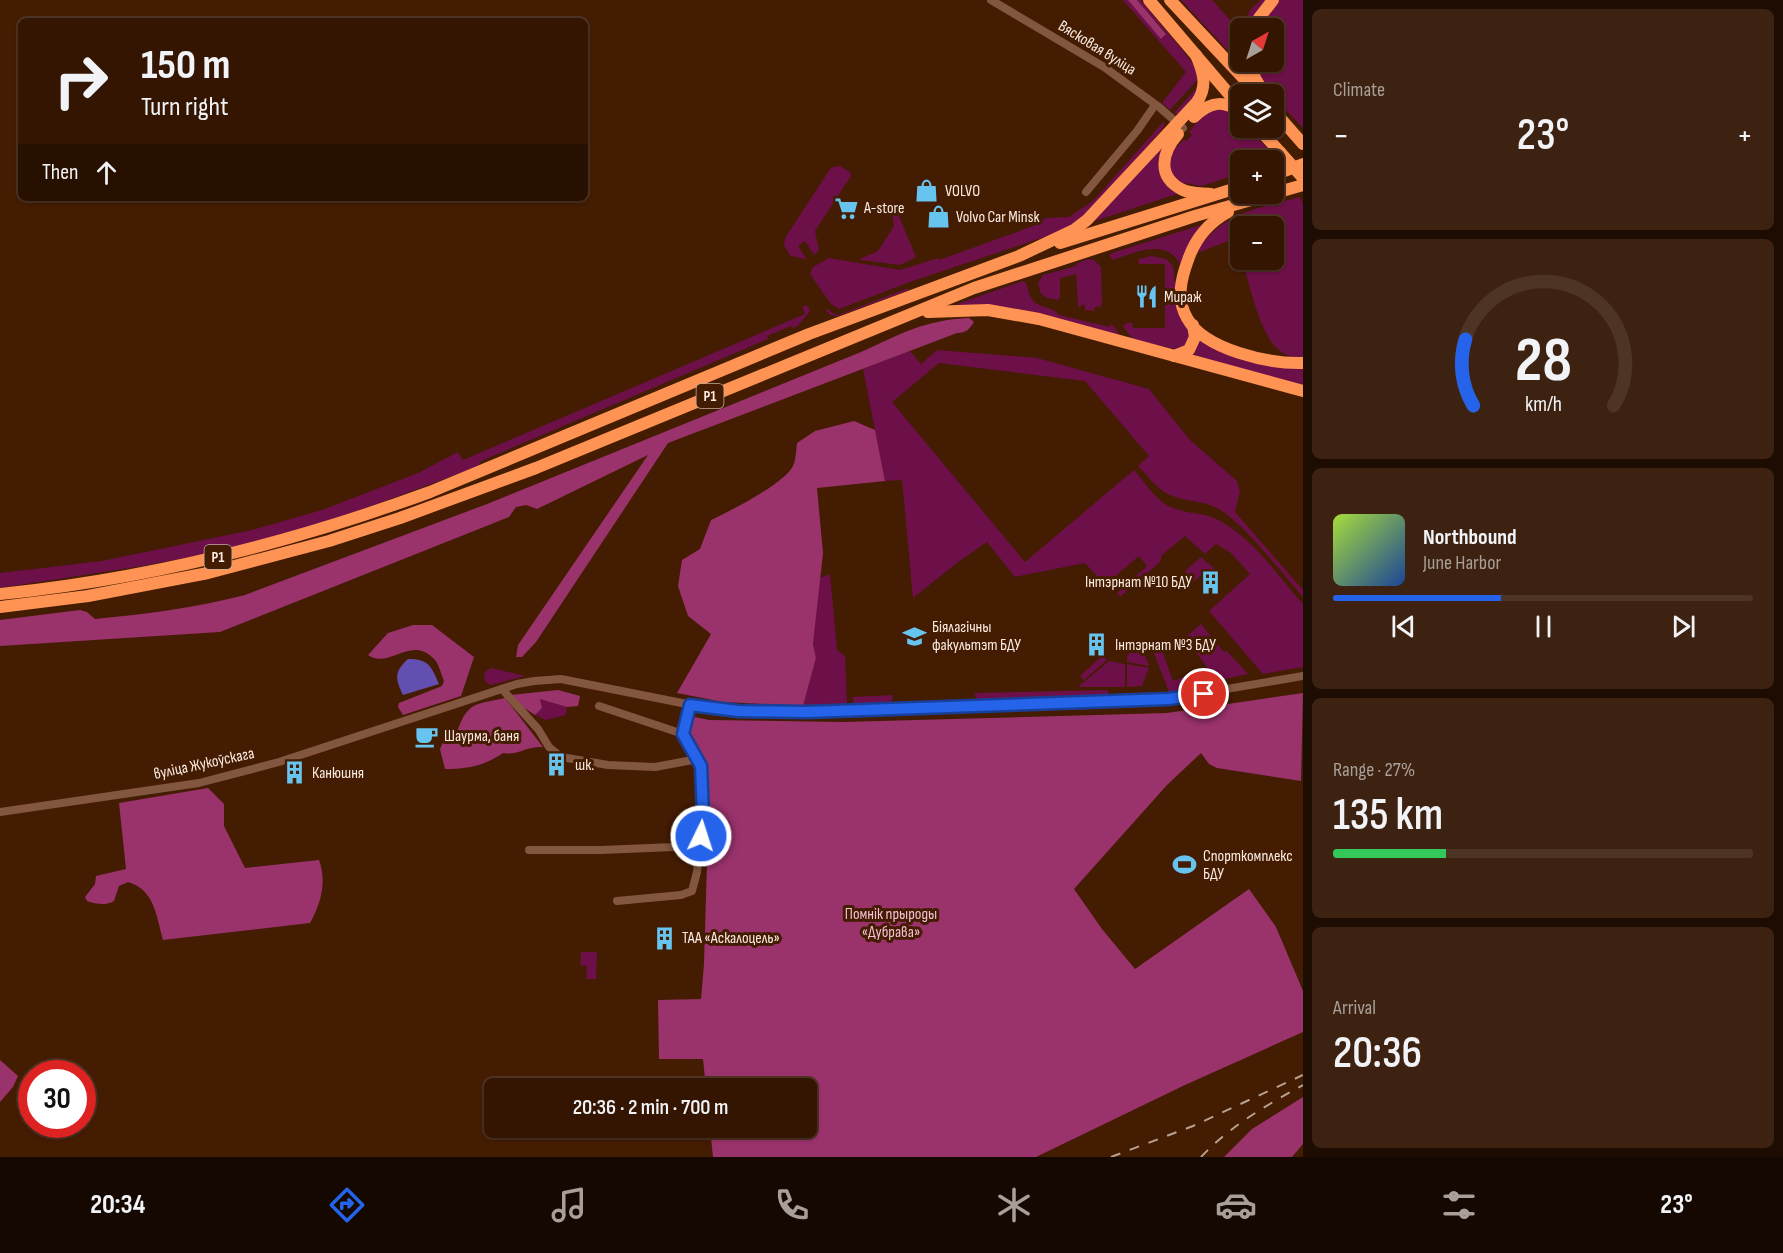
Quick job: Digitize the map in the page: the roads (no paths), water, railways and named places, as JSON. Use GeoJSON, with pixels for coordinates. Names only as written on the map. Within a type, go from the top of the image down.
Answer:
{"type":"FeatureCollection","features":[{"type":"Feature","properties":{"kind":"highway"},"geometry":{"type":"LineString","coordinates":[[1149,0],[1230,95]]}},
{"type":"Feature","properties":{"kind":"highway"},"geometry":{"type":"LineString","coordinates":[[1170,0],[1249,84]]}},
{"type":"Feature","properties":{"kind":"highway"},"geometry":{"type":"LineString","coordinates":[[1259,18],[1274,0]]}},
{"type":"Feature","properties":{"kind":"highway"},"geometry":{"type":"LineString","coordinates":[[1196,55],[1203,71],[1204,89],[1169,145],[1164,164],[1169,178],[1175,185],[1189,192],[1218,195]]}},
{"type":"Feature","properties":{"kind":"highway"},"geometry":{"type":"LineString","coordinates":[[1019,256],[1087,220],[1203,107],[1220,103],[1230,105]]}},
{"type":"Feature","properties":{"kind":"highway"},"geometry":{"type":"LineString","coordinates":[[1284,123],[1303,144]]}},
{"type":"Feature","properties":{"kind":"highway"},"geometry":{"type":"LineString","coordinates":[[1267,138],[1303,178]]}},
{"type":"Feature","properties":{"kind":"highway"},"geometry":{"type":"LineString","coordinates":[[1284,171],[1303,164]]}},
{"type":"Feature","properties":{"kind":"highway","name":"Р1"},"geometry":{"type":"LineString","coordinates":[[1284,191],[1303,185]]}},
{"type":"Feature","properties":{"kind":"highway","name":"Р1"},"geometry":{"type":"LineString","coordinates":[[0,594],[78,584],[206,560],[368,515],[430,492],[809,334],[1019,256],[1230,191]]}},
{"type":"Feature","properties":{"kind":"highway","name":"Р1"},"geometry":{"type":"LineString","coordinates":[[0,607],[88,596],[208,573],[381,525],[489,487],[974,288],[1195,216],[1241,204]]}},
{"type":"Feature","properties":{"kind":"highway"},"geometry":{"type":"LineString","coordinates":[[1174,356],[1189,350],[1195,337],[1192,325],[1184,311],[1180,280],[1190,253],[1211,223],[1243,204]]}},
{"type":"Feature","properties":{"kind":"highway"},"geometry":{"type":"LineString","coordinates":[[907,316],[959,310],[1012,313],[1076,327],[1303,391]]}},
{"type":"Feature","properties":{"kind":"highway"},"geometry":{"type":"LineString","coordinates":[[1192,325],[1221,346],[1241,353],[1269,360],[1303,363]]}},
{"type":"Feature","properties":{"kind":"street","name":"Вясковая вуліца"},"geometry":{"type":"LineString","coordinates":[[991,0],[1104,67],[1181,126]]}},
{"type":"Feature","properties":{"kind":"street"},"geometry":{"type":"LineString","coordinates":[[1086,192],[1157,106]]}},
{"type":"Feature","properties":{"kind":"street","name":"вуліца Жукоўскага"},"geometry":{"type":"LineString","coordinates":[[0,812],[199,783],[279,762],[534,681],[561,679],[690,705],[751,711],[851,711],[1168,699],[1303,676]]}},
{"type":"Feature","properties":{"kind":"street"},"geometry":{"type":"LineString","coordinates":[[502,690],[538,729],[549,747],[561,757],[608,765],[655,767],[698,759]]}},
{"type":"Feature","properties":{"kind":"street"},"geometry":{"type":"LineString","coordinates":[[683,734],[690,705]]}},
{"type":"Feature","properties":{"kind":"street"},"geometry":{"type":"LineString","coordinates":[[599,706],[683,734],[698,759],[702,781],[703,814],[697,872],[692,891],[681,895],[617,901]]}},
{"type":"Feature","properties":{"kind":"street"},"geometry":{"type":"LineString","coordinates":[[528,850],[699,846]]}},
{"type":"Feature","properties":{"kind":"railway"},"geometry":{"type":"LineString","coordinates":[[1111,1157],[1193,1126],[1303,1075]]}},
{"type":"Feature","properties":{"kind":"railway"},"geometry":{"type":"LineString","coordinates":[[1201,1157],[1224,1135],[1263,1108],[1303,1085]]}},
{"type":"Feature","properties":{"kind":"place","name":"VOLVO"},"geometry":{"type":"Point","coordinates":[927,191]}},
{"type":"Feature","properties":{"kind":"place","name":"А-store"},"geometry":{"type":"Point","coordinates":[846,208]}},
{"type":"Feature","properties":{"kind":"place","name":"Volvo Car Minsk"},"geometry":{"type":"Point","coordinates":[938,217]}},
{"type":"Feature","properties":{"kind":"place","name":"Мираж"},"geometry":{"type":"Point","coordinates":[1146,297]}},
{"type":"Feature","properties":{"kind":"place","name":"Інтэрнат №10 БДУ"},"geometry":{"type":"Point","coordinates":[1210,582]}},
{"type":"Feature","properties":{"kind":"place","name":"Біялагічны факультэт БДУ"},"geometry":{"type":"Point","coordinates":[914,636]}},
{"type":"Feature","properties":{"kind":"place","name":"Інтэрнат №3 БДУ"},"geometry":{"type":"Point","coordinates":[1097,645]}},
{"type":"Feature","properties":{"kind":"place","name":"Шаурма, баня"},"geometry":{"type":"Point","coordinates":[426,736]}},
{"type":"Feature","properties":{"kind":"place","name":"шк."},"geometry":{"type":"Point","coordinates":[557,765]}},
{"type":"Feature","properties":{"kind":"place","name":"Канюшня"},"geometry":{"type":"Point","coordinates":[294,773]}},
{"type":"Feature","properties":{"kind":"place","name":"Спорткомплекс БДУ"},"geometry":{"type":"Point","coordinates":[1185,865]}},
{"type":"Feature","properties":{"kind":"place","name":"ТАА «Аскалоцель»"},"geometry":{"type":"Point","coordinates":[664,938]}},
{"type":"Feature","properties":{"kind":"park label","name":"Помнік прыроды «Дубрава»"},"geometry":{"type":"Point","coordinates":[891,923]}}]}
